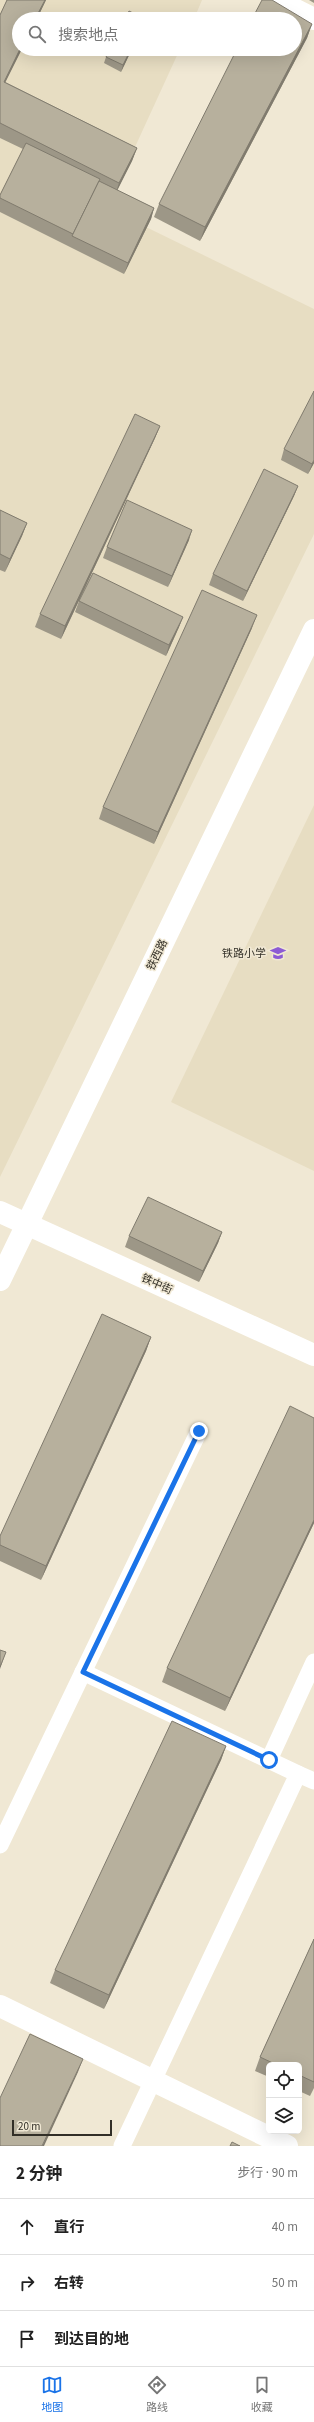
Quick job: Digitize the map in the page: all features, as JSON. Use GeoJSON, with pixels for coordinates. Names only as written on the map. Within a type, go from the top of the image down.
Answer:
{"type":"FeatureCollection","features":[{"type":"Feature","properties":{"kind":"street"},"geometry":{"type":"LineString","coordinates":[[276,0],[300,12]]}},
{"type":"Feature","properties":{"kind":"street"},"geometry":{"type":"LineString","coordinates":[[302,13],[314,19]]}},
{"type":"Feature","properties":{"kind":"street","name":"铁西路"},"geometry":{"type":"LineString","coordinates":[[0,1280],[314,630]]}},
{"type":"Feature","properties":{"kind":"street","name":"铁中街"},"geometry":{"type":"LineString","coordinates":[[0,1212],[314,1355]]}},
{"type":"Feature","properties":{"kind":"street"},"geometry":{"type":"LineString","coordinates":[[0,2006],[287,2146]]}},
{"type":"Feature","properties":{"kind":"lane"},"geometry":{"type":"LineString","coordinates":[[0,1845],[199,1431]]}},
{"type":"Feature","properties":{"kind":"lane"},"geometry":{"type":"LineString","coordinates":[[269,1760],[314,1662]]}},
{"type":"Feature","properties":{"kind":"lane"},"geometry":{"type":"LineString","coordinates":[[83,1672],[314,1781]]}},
{"type":"Feature","properties":{"kind":"lane"},"geometry":{"type":"LineString","coordinates":[[122,2146],[298,1774]]}},
{"type":"Feature","properties":{"kind":"shaded area"},"geometry":{"type":"Polygon","coordinates":[[[0,0],[202,0],[197,12],[12,12],[12,56],[177,56],[107,208],[314,309],[314,534],[0,1177],[0,0]]]}},
{"type":"Feature","properties":{"kind":"shaded area","name":"铁路小学"},"geometry":{"type":"Polygon","coordinates":[[[314,805],[314,1171],[171,1102],[314,805]]]}},
{"type":"Feature","properties":{"kind":"building"},"geometry":{"type":"Polygon","coordinates":[[[7,0],[45,0],[39,12],[12,12],[12,56],[17,56],[4,82],[137,148],[119,183],[0,123],[0,15],[7,0]]]}},
{"type":"Feature","properties":{"kind":"building"},"geometry":{"type":"Polygon","coordinates":[[[262,0],[272,0],[292,12],[256,12],[262,0]]]}},
{"type":"Feature","properties":{"kind":"building"},"geometry":{"type":"Polygon","coordinates":[[[302,18],[312,24],[302,43],[302,18]]]}},
{"type":"Feature","properties":{"kind":"building"},"geometry":{"type":"Polygon","coordinates":[[[106,56],[128,56],[123,65],[106,56]]]}},
{"type":"Feature","properties":{"kind":"building"},"geometry":{"type":"Polygon","coordinates":[[[233,56],[295,56],[205,227],[159,204],[233,56]]]}},
{"type":"Feature","properties":{"kind":"building"},"geometry":{"type":"Polygon","coordinates":[[[26,143],[100,179],[73,234],[0,198],[0,195],[26,143]]]}},
{"type":"Feature","properties":{"kind":"building"},"geometry":{"type":"Polygon","coordinates":[[[99,181],[154,208],[128,263],[72,236],[99,181]]]}},
{"type":"Feature","properties":{"kind":"building"},"geometry":{"type":"Polygon","coordinates":[[[314,391],[314,460],[312,464],[284,449],[314,391]]]}},
{"type":"Feature","properties":{"kind":"building"},"geometry":{"type":"Polygon","coordinates":[[[135,414],[160,426],[65,626],[40,614],[135,414]]]}},
{"type":"Feature","properties":{"kind":"building"},"geometry":{"type":"Polygon","coordinates":[[[264,469],[298,486],[247,591],[213,574],[264,469]]]}},
{"type":"Feature","properties":{"kind":"building"},"geometry":{"type":"Polygon","coordinates":[[[127,500],[192,530],[172,576],[107,547],[127,500]]]}},
{"type":"Feature","properties":{"kind":"building"},"geometry":{"type":"Polygon","coordinates":[[[0,510],[27,523],[10,559],[0,554],[0,510]]]}},
{"type":"Feature","properties":{"kind":"building"},"geometry":{"type":"Polygon","coordinates":[[[93,573],[183,617],[169,645],[79,601],[93,573]]]}},
{"type":"Feature","properties":{"kind":"building"},"geometry":{"type":"Polygon","coordinates":[[[202,590],[257,615],[158,832],[103,807],[202,590]]]}},
{"type":"Feature","properties":{"kind":"building"},"geometry":{"type":"Polygon","coordinates":[[[148,1197],[222,1232],[203,1271],[129,1236],[148,1197]]]}},
{"type":"Feature","properties":{"kind":"building"},"geometry":{"type":"Polygon","coordinates":[[[102,1314],[151,1337],[46,1566],[0,1545],[0,1536],[102,1314]]]}},
{"type":"Feature","properties":{"kind":"building"},"geometry":{"type":"Polygon","coordinates":[[[290,1406],[314,1418],[314,1520],[230,1698],[167,1668],[290,1406]]]}},
{"type":"Feature","properties":{"kind":"building"},"geometry":{"type":"Polygon","coordinates":[[[0,1650],[6,1652],[0,1667],[0,1650]]]}},
{"type":"Feature","properties":{"kind":"building"},"geometry":{"type":"Polygon","coordinates":[[[172,1721],[226,1746],[109,1995],[55,1970],[172,1721]]]}},
{"type":"Feature","properties":{"kind":"building"},"geometry":{"type":"Polygon","coordinates":[[[314,1939],[314,2082],[302,2076],[302,2062],[271,2062],[260,2057],[314,1939]]]}},
{"type":"Feature","properties":{"kind":"building"},"geometry":{"type":"Polygon","coordinates":[[[30,2034],[83,2059],[42,2146],[0,2146],[0,2098],[30,2034]]]}},
{"type":"Feature","properties":{"kind":"building"},"geometry":{"type":"Polygon","coordinates":[[[232,2142],[240,2146],[230,2146],[232,2142]]]}},
{"type":"Feature","properties":{"kind":"place","name":"铁路小学"},"geometry":{"type":"Point","coordinates":[278,953]}},
{"type":"Feature","properties":{"kind":"route"},"geometry":{"type":"LineString","coordinates":[[199,1431],[83,1672],[269,1760]]}}]}
